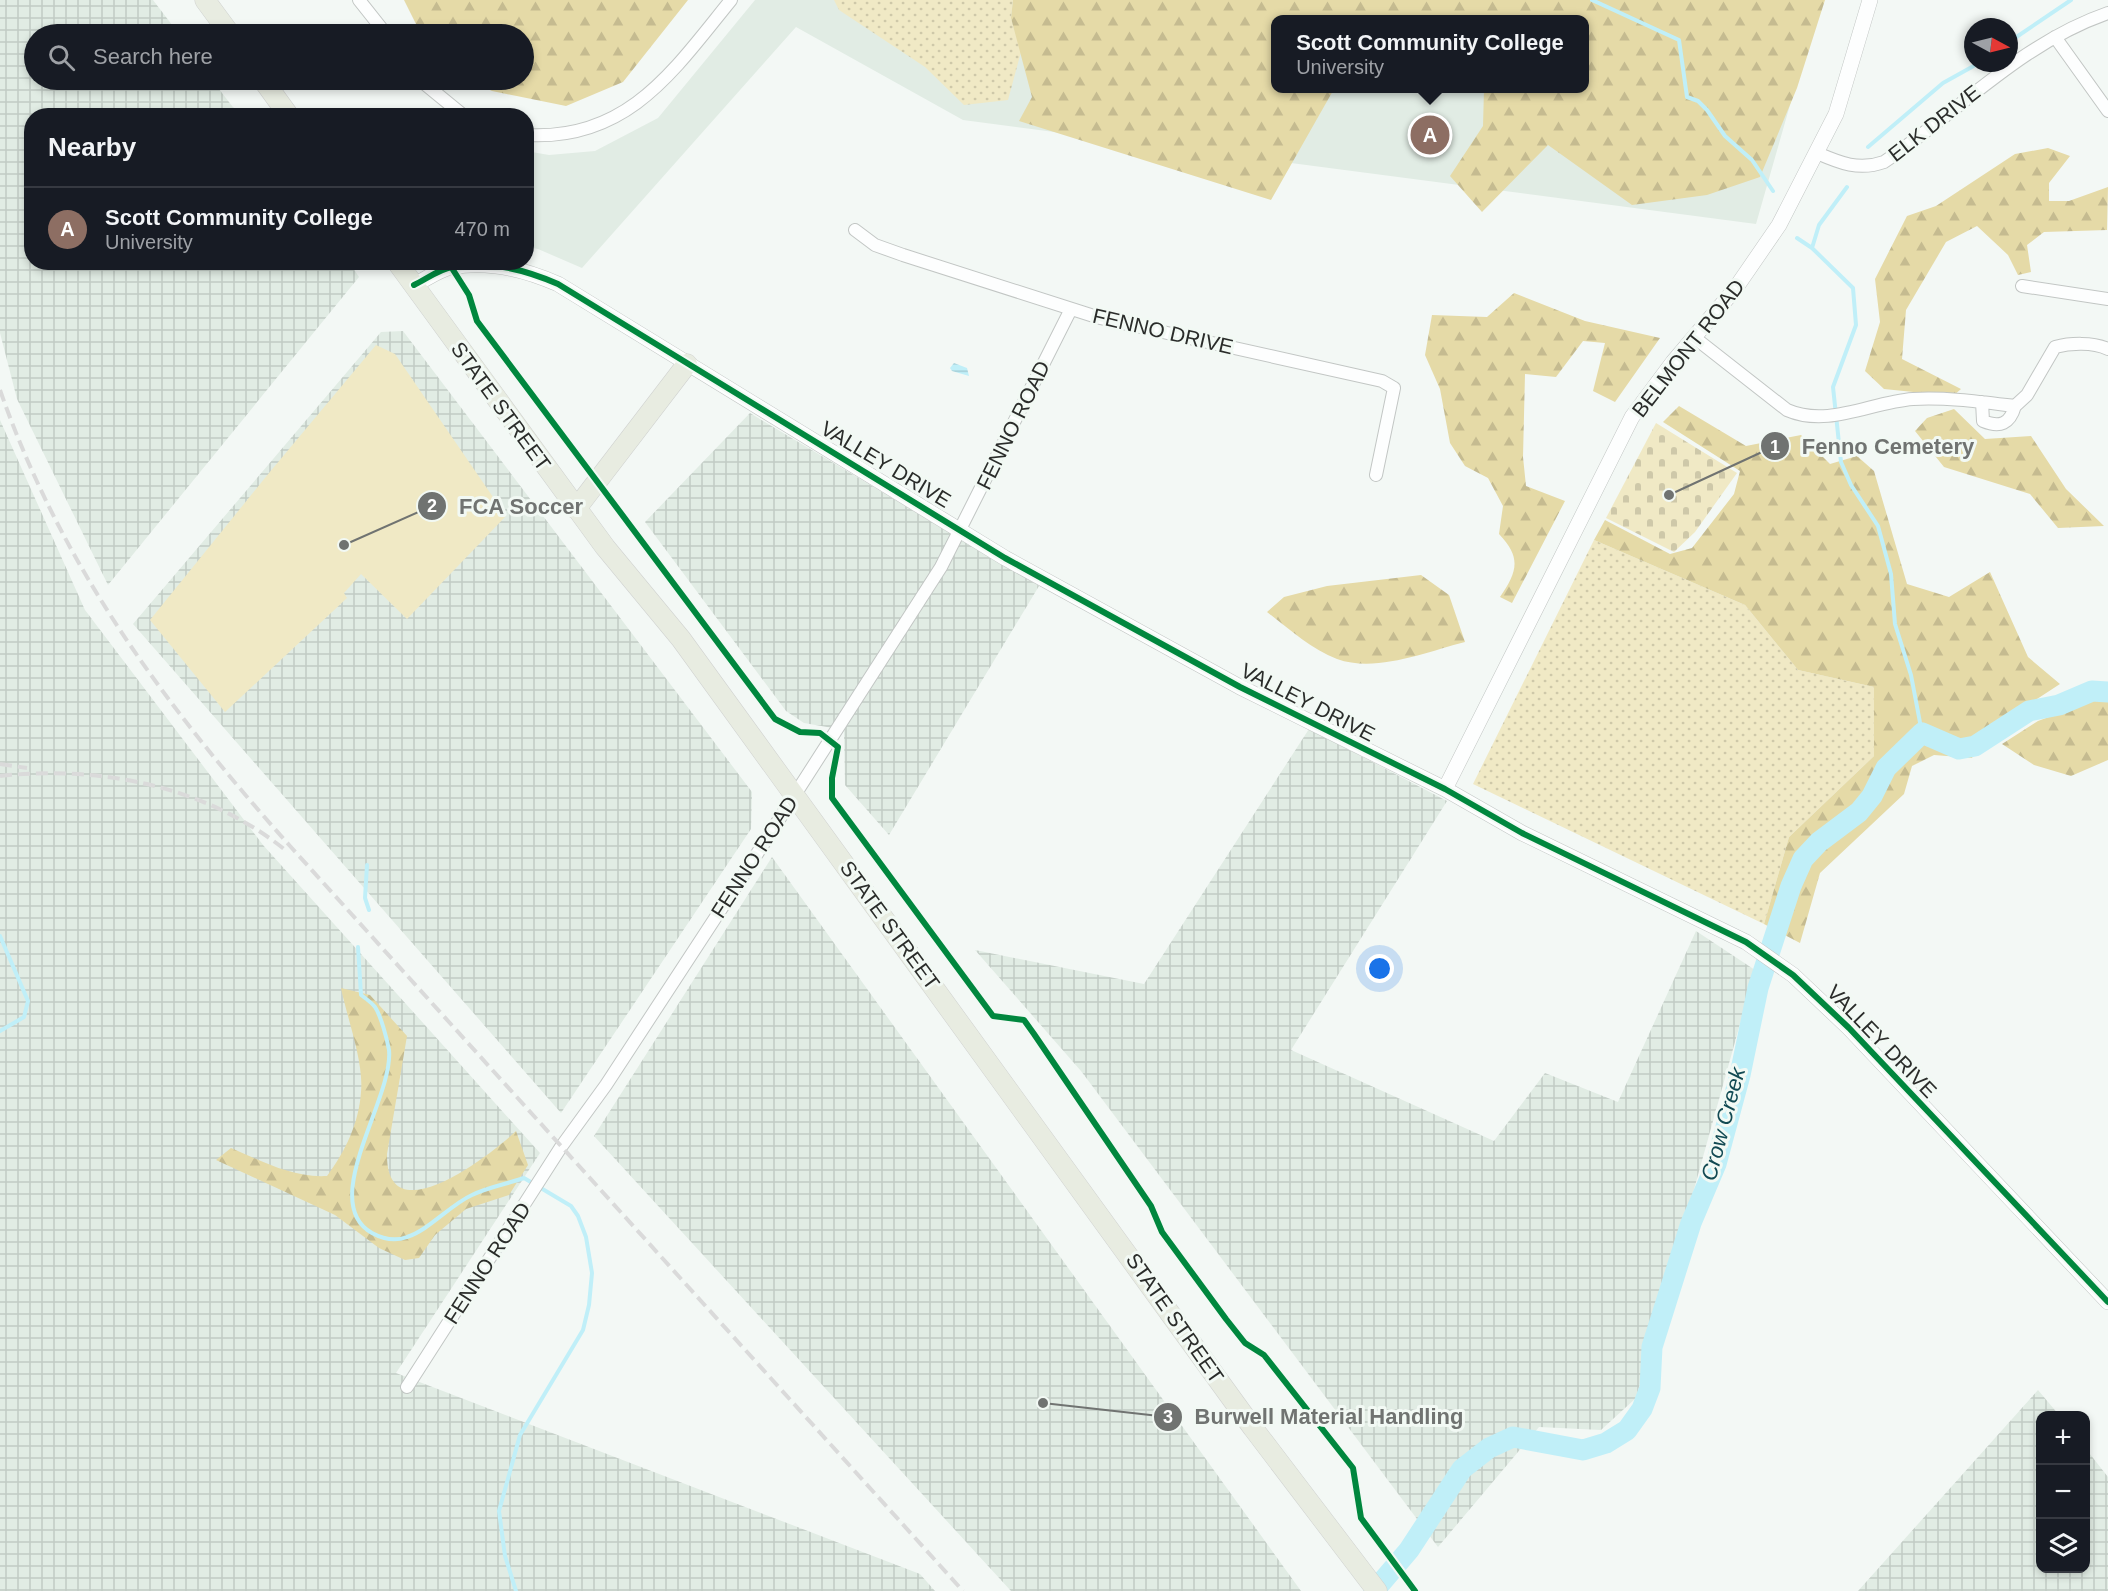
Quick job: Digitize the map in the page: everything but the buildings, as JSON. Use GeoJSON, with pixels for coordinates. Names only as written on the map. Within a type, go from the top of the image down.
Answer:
{"type":"FeatureCollection","features":[{"type":"Feature","properties":{"kind":"main road"},"geometry":{"type":"LineString","coordinates":[[209,2],[223,24]]}},
{"type":"Feature","properties":{"kind":"main road"},"geometry":{"type":"LineString","coordinates":[[270,90],[283,108]]}},
{"type":"Feature","properties":{"kind":"main road","name":"STATE STREET"},"geometry":{"type":"LineString","coordinates":[[403,270],[605,548],[681,639],[1254,1428],[1377,1591]]}},
{"type":"Feature","properties":{"kind":"main road"},"geometry":{"type":"LineString","coordinates":[[576,509],[687,364]]}},
{"type":"Feature","properties":{"kind":"street"},"geometry":{"type":"LineString","coordinates":[[358,0],[378,24]]}},
{"type":"Feature","properties":{"kind":"street"},"geometry":{"type":"LineString","coordinates":[[534,135],[552,136],[594,127],[637,104],[663,82],[731,0]]}},
{"type":"Feature","properties":{"kind":"street","name":"BELMONT ROAD"},"geometry":{"type":"LineString","coordinates":[[1445,789],[1619,442],[1658,381],[1695,338],[1764,248],[1817,153],[1839,105],[1870,0]]}},
{"type":"Feature","properties":{"kind":"street","name":"ELK DRIVE"},"geometry":{"type":"LineString","coordinates":[[1817,153],[1852,166],[1869,168],[1884,162],[1998,74],[2055,37],[2108,13]]}},
{"type":"Feature","properties":{"kind":"street"},"geometry":{"type":"LineString","coordinates":[[2055,37],[2108,111]]}},
{"type":"Feature","properties":{"kind":"street"},"geometry":{"type":"LineString","coordinates":[[432,90],[454,108]]}},
{"type":"Feature","properties":{"kind":"street","name":"FENNO DRIVE"},"geometry":{"type":"LineString","coordinates":[[855,230],[875,245],[1071,309],[1382,381],[1394,388],[1376,475]]}},
{"type":"Feature","properties":{"kind":"street","name":"VALLEY DRIVE"},"geometry":{"type":"LineString","coordinates":[[414,285],[445,270]]}},
{"type":"Feature","properties":{"kind":"street","name":"VALLEY DRIVE"},"geometry":{"type":"LineString","coordinates":[[520,270],[558,284],[962,529],[1005,558],[1240,687],[1445,789],[1522,833],[1746,942],[1793,975],[1850,1028],[2108,1302]]}},
{"type":"Feature","properties":{"kind":"street"},"geometry":{"type":"LineString","coordinates":[[2022,286],[2108,299]]}},
{"type":"Feature","properties":{"kind":"street","name":"FENNO ROAD"},"geometry":{"type":"LineString","coordinates":[[407,1387],[561,1147],[617,1067],[795,795],[941,567],[1071,309]]}},
{"type":"Feature","properties":{"kind":"street"},"geometry":{"type":"LineString","coordinates":[[1695,338],[1787,410],[1806,416],[1834,415],[1917,399],[2015,406]]}},
{"type":"Feature","properties":{"kind":"street"},"geometry":{"type":"LineString","coordinates":[[1982,402],[1983,421],[1993,425],[2005,424],[2012,417],[2015,406],[2027,395],[2055,347],[2066,344],[2106,346]]}},
{"type":"Feature","properties":{"kind":"shaded area"},"geometry":{"type":"Polygon","coordinates":[[[0,0],[153,0],[171,24],[24,24],[24,90],[220,90],[234,108],[24,108],[24,270],[354,270],[359,277],[108,585],[17,399],[0,333],[0,0]]]}},
{"type":"Feature","properties":{"kind":"shaded area"},"geometry":{"type":"Polygon","coordinates":[[[755,0],[1820,0],[1756,224],[963,120],[796,27],[582,268],[534,248],[534,152],[549,155],[595,151],[658,118],[755,0]]]}},
{"type":"Feature","properties":{"kind":"shaded area"},"geometry":{"type":"Polygon","coordinates":[[[403,331],[752,792],[751,829],[561,1113],[133,624],[381,332],[403,331]]]}},
{"type":"Feature","properties":{"kind":"shaded area"},"geometry":{"type":"Polygon","coordinates":[[[750,413],[1039,586],[889,835],[845,785],[844,730],[804,723],[786,711],[645,522],[750,413]]]}},
{"type":"Feature","properties":{"kind":"shaded area"},"geometry":{"type":"Polygon","coordinates":[[[0,420],[85,610],[263,845],[540,1153],[396,1373],[920,1574],[935,1591],[0,1591],[0,420]]]}},
{"type":"Feature","properties":{"kind":"shaded area"},"geometry":{"type":"Polygon","coordinates":[[[1309,729],[1447,801],[1291,1050],[1494,1141],[1545,1073],[1618,1102],[1696,931],[1755,970],[1636,1398],[1601,1430],[1539,1427],[1438,1547],[1081,1071],[975,950],[1144,984],[1309,729]]]}},
{"type":"Feature","properties":{"kind":"shaded area"},"geometry":{"type":"Polygon","coordinates":[[[772,857],[1301,1591],[1011,1591],[594,1136],[772,857]]]}},
{"type":"Feature","properties":{"kind":"shaded area"},"geometry":{"type":"Polygon","coordinates":[[[2038,1390],[2056,1411],[2036,1411],[2036,1573],[2090,1573],[2090,1454],[2108,1477],[2108,1591],[1858,1591],[2038,1390]]]}},
{"type":"Feature","properties":{"kind":"green space"},"geometry":{"type":"Polygon","coordinates":[[[404,0],[688,0],[623,82],[566,106],[490,90],[534,90],[534,24],[416,24],[404,0]]]}},
{"type":"Feature","properties":{"kind":"green space"},"geometry":{"type":"Polygon","coordinates":[[[834,0],[1013,0],[1011,18],[1021,52],[1008,100],[964,105],[925,67],[839,10],[834,0]]]}},
{"type":"Feature","properties":{"kind":"green space"},"geometry":{"type":"Polygon","coordinates":[[[1013,0],[1825,0],[1797,88],[1760,177],[1707,195],[1632,205],[1548,145],[1482,212],[1450,176],[1483,126],[1484,93],[1589,93],[1589,15],[1271,15],[1271,93],[1332,93],[1271,200],[1019,121],[1032,97],[1011,18],[1013,0]]]}},
{"type":"Feature","properties":{"kind":"green space"},"geometry":{"type":"Polygon","coordinates":[[[2048,148],[2070,156],[2049,183],[2049,201],[2069,201],[2108,187],[2107,230],[2044,232],[2027,245],[2031,272],[2018,275],[2008,255],[1977,226],[1946,242],[1906,310],[1902,359],[1961,389],[1953,396],[1884,389],[1865,371],[1880,322],[1875,279],[1907,216],[1936,206],[2015,154],[2048,148]]]}},
{"type":"Feature","properties":{"kind":"green space"},"geometry":{"type":"Polygon","coordinates":[[[1514,293],[1585,321],[1660,338],[1615,402],[1593,391],[1605,343],[1583,341],[1556,377],[1525,374],[1523,457],[1526,486],[1565,501],[1512,603],[1500,597],[1510,580],[1514,565],[1511,550],[1499,534],[1503,506],[1488,478],[1465,466],[1450,443],[1440,389],[1425,355],[1432,315],[1487,317],[1514,293]]]}},
{"type":"Feature","properties":{"kind":"green space"},"geometry":{"type":"Polygon","coordinates":[[[376,345],[395,354],[506,516],[407,619],[361,574],[344,593],[347,598],[225,712],[150,620],[376,345]]]}},
{"type":"Feature","properties":{"kind":"green space"},"geometry":{"type":"Polygon","coordinates":[[[1679,406],[1746,446],[1801,435],[1830,464],[1857,456],[1874,471],[1907,584],[1949,597],[1990,572],[2028,657],[2060,684],[1983,734],[1972,758],[1934,755],[1912,766],[1904,794],[1820,873],[1800,943],[1764,924],[1789,837],[1874,756],[1874,687],[1798,670],[1745,605],[1594,540],[1605,520],[1670,554],[1692,548],[1734,494],[1740,471],[1663,422],[1679,406]]]}},
{"type":"Feature","properties":{"kind":"green space"},"geometry":{"type":"Polygon","coordinates":[[[1954,409],[1985,439],[2031,436],[2066,489],[2104,526],[2058,528],[2030,494],[1944,467],[1915,431],[1927,418],[1954,409]]]}},
{"type":"Feature","properties":{"kind":"green space"},"geometry":{"type":"Polygon","coordinates":[[[1656,423],[1737,473],[1695,532],[1674,552],[1606,518],[1656,423]]]}},
{"type":"Feature","properties":{"kind":"green space"},"geometry":{"type":"Polygon","coordinates":[[[1594,540],[1745,605],[1798,670],[1874,687],[1874,756],[1789,837],[1764,924],[1473,784],[1594,540]]]}},
{"type":"Feature","properties":{"kind":"green space"},"geometry":{"type":"Polygon","coordinates":[[[1421,575],[1449,595],[1465,642],[1401,660],[1368,664],[1352,663],[1318,650],[1267,612],[1284,597],[1327,586],[1421,575]]]}},
{"type":"Feature","properties":{"kind":"green space"},"geometry":{"type":"Polygon","coordinates":[[[2097,699],[2108,699],[2108,760],[2071,776],[2034,765],[2002,744],[2038,721],[2097,699]]]}},
{"type":"Feature","properties":{"kind":"green space"},"geometry":{"type":"Polygon","coordinates":[[[341,988],[370,995],[407,1036],[387,1154],[391,1178],[403,1189],[421,1189],[442,1182],[486,1156],[516,1131],[528,1165],[509,1195],[466,1209],[435,1235],[419,1258],[405,1260],[379,1248],[335,1215],[216,1160],[231,1148],[289,1171],[327,1176],[350,1137],[360,1104],[361,1092],[358,1054],[341,988]]]}},
{"type":"Feature","properties":{"kind":"water"},"geometry":{"type":"Polygon","coordinates":[[[954,363],[967,368],[969,376],[952,371],[950,368],[954,363]]]}},
{"type":"Feature","properties":{"kind":"waterway"},"geometry":{"type":"LineString","coordinates":[[1592,0],[1679,40],[1687,97],[1698,101],[1707,110],[1725,136],[1752,160],[1773,191]]}},
{"type":"Feature","properties":{"kind":"waterway"},"geometry":{"type":"LineString","coordinates":[[2018,36],[2071,0]]}},
{"type":"Feature","properties":{"kind":"waterway"},"geometry":{"type":"LineString","coordinates":[[1868,147],[1943,83],[1964,71]]}},
{"type":"Feature","properties":{"kind":"waterway"},"geometry":{"type":"LineString","coordinates":[[1812,248],[1819,225],[1847,187]]}},
{"type":"Feature","properties":{"kind":"waterway"},"geometry":{"type":"LineString","coordinates":[[1797,238],[1812,248],[1853,288],[1856,325],[1833,387],[1841,462],[1851,485],[1878,526],[1891,574],[1895,624],[1911,675],[1922,733]]}},
{"type":"Feature","properties":{"kind":"waterway","name":"Crow Creek"},"geometry":{"type":"LineString","coordinates":[[1374,1591],[1409,1550],[1462,1469],[1489,1448],[1513,1437],[1583,1450],[1606,1443],[1627,1430],[1642,1409],[1650,1388],[1652,1347],[1691,1223],[1716,1164],[1740,1075],[1758,988],[1791,886],[1803,859],[1819,842],[1859,812],[1872,796],[1886,768],[1922,733],[1959,749],[1975,746],[2029,711],[2059,705],[2092,691],[2108,692]]}},
{"type":"Feature","properties":{"kind":"waterway"},"geometry":{"type":"LineString","coordinates":[[367,865],[365,898],[369,910]]}},
{"type":"Feature","properties":{"kind":"waterway"},"geometry":{"type":"LineString","coordinates":[[0,936],[28,1001],[24,1017],[0,1031]]}},
{"type":"Feature","properties":{"kind":"waterway"},"geometry":{"type":"LineString","coordinates":[[358,947],[361,995],[375,1007],[384,1028],[389,1050],[381,1094],[355,1174],[352,1198],[357,1218],[376,1235],[389,1239],[402,1239],[423,1229],[464,1199],[484,1190],[524,1178],[571,1206],[578,1216],[586,1237],[592,1273],[589,1305],[583,1330],[520,1435],[499,1511],[505,1556],[516,1591]]}},
{"type":"Feature","properties":{"kind":"railway"},"geometry":{"type":"LineString","coordinates":[[0,390],[25,455],[54,517],[86,576],[160,688],[201,741],[290,846],[963,1591]]}},
{"type":"Feature","properties":{"kind":"railway"},"geometry":{"type":"LineString","coordinates":[[0,764],[27,768]]}},
{"type":"Feature","properties":{"kind":"railway"},"geometry":{"type":"LineString","coordinates":[[0,776],[38,773],[75,774],[150,785],[186,795],[220,809],[253,827],[284,849]]}},
{"type":"Feature","properties":{"kind":"cycle path"},"geometry":{"type":"LineString","coordinates":[[414,285],[442,270]]}},
{"type":"Feature","properties":{"kind":"cycle path"},"geometry":{"type":"LineString","coordinates":[[453,270],[469,295],[477,321],[775,719],[800,732],[820,733],[838,747],[832,778],[832,798],[993,1016],[1024,1020],[1151,1206],[1162,1232],[1245,1343],[1264,1355],[1353,1468],[1361,1518],[1415,1591]]}},
{"type":"Feature","properties":{"kind":"cycle path"},"geometry":{"type":"LineString","coordinates":[[515,270],[558,284],[1005,558],[1240,687],[1445,789],[1522,833],[1746,942],[1793,975],[1849,1028],[2108,1302]]}},
{"type":"Feature","properties":{"kind":"place","name":"Scott Community College"},"geometry":{"type":"Point","coordinates":[1430,135]}},
{"type":"Feature","properties":{"kind":"place","name":"Fenno Cemetery"},"geometry":{"type":"Point","coordinates":[1669,495]}},
{"type":"Feature","properties":{"kind":"place","name":"FCA Soccer"},"geometry":{"type":"Point","coordinates":[344,545]}},
{"type":"Feature","properties":{"kind":"place","name":"Burwell Material Handling"},"geometry":{"type":"Point","coordinates":[1043,1403]}}]}
